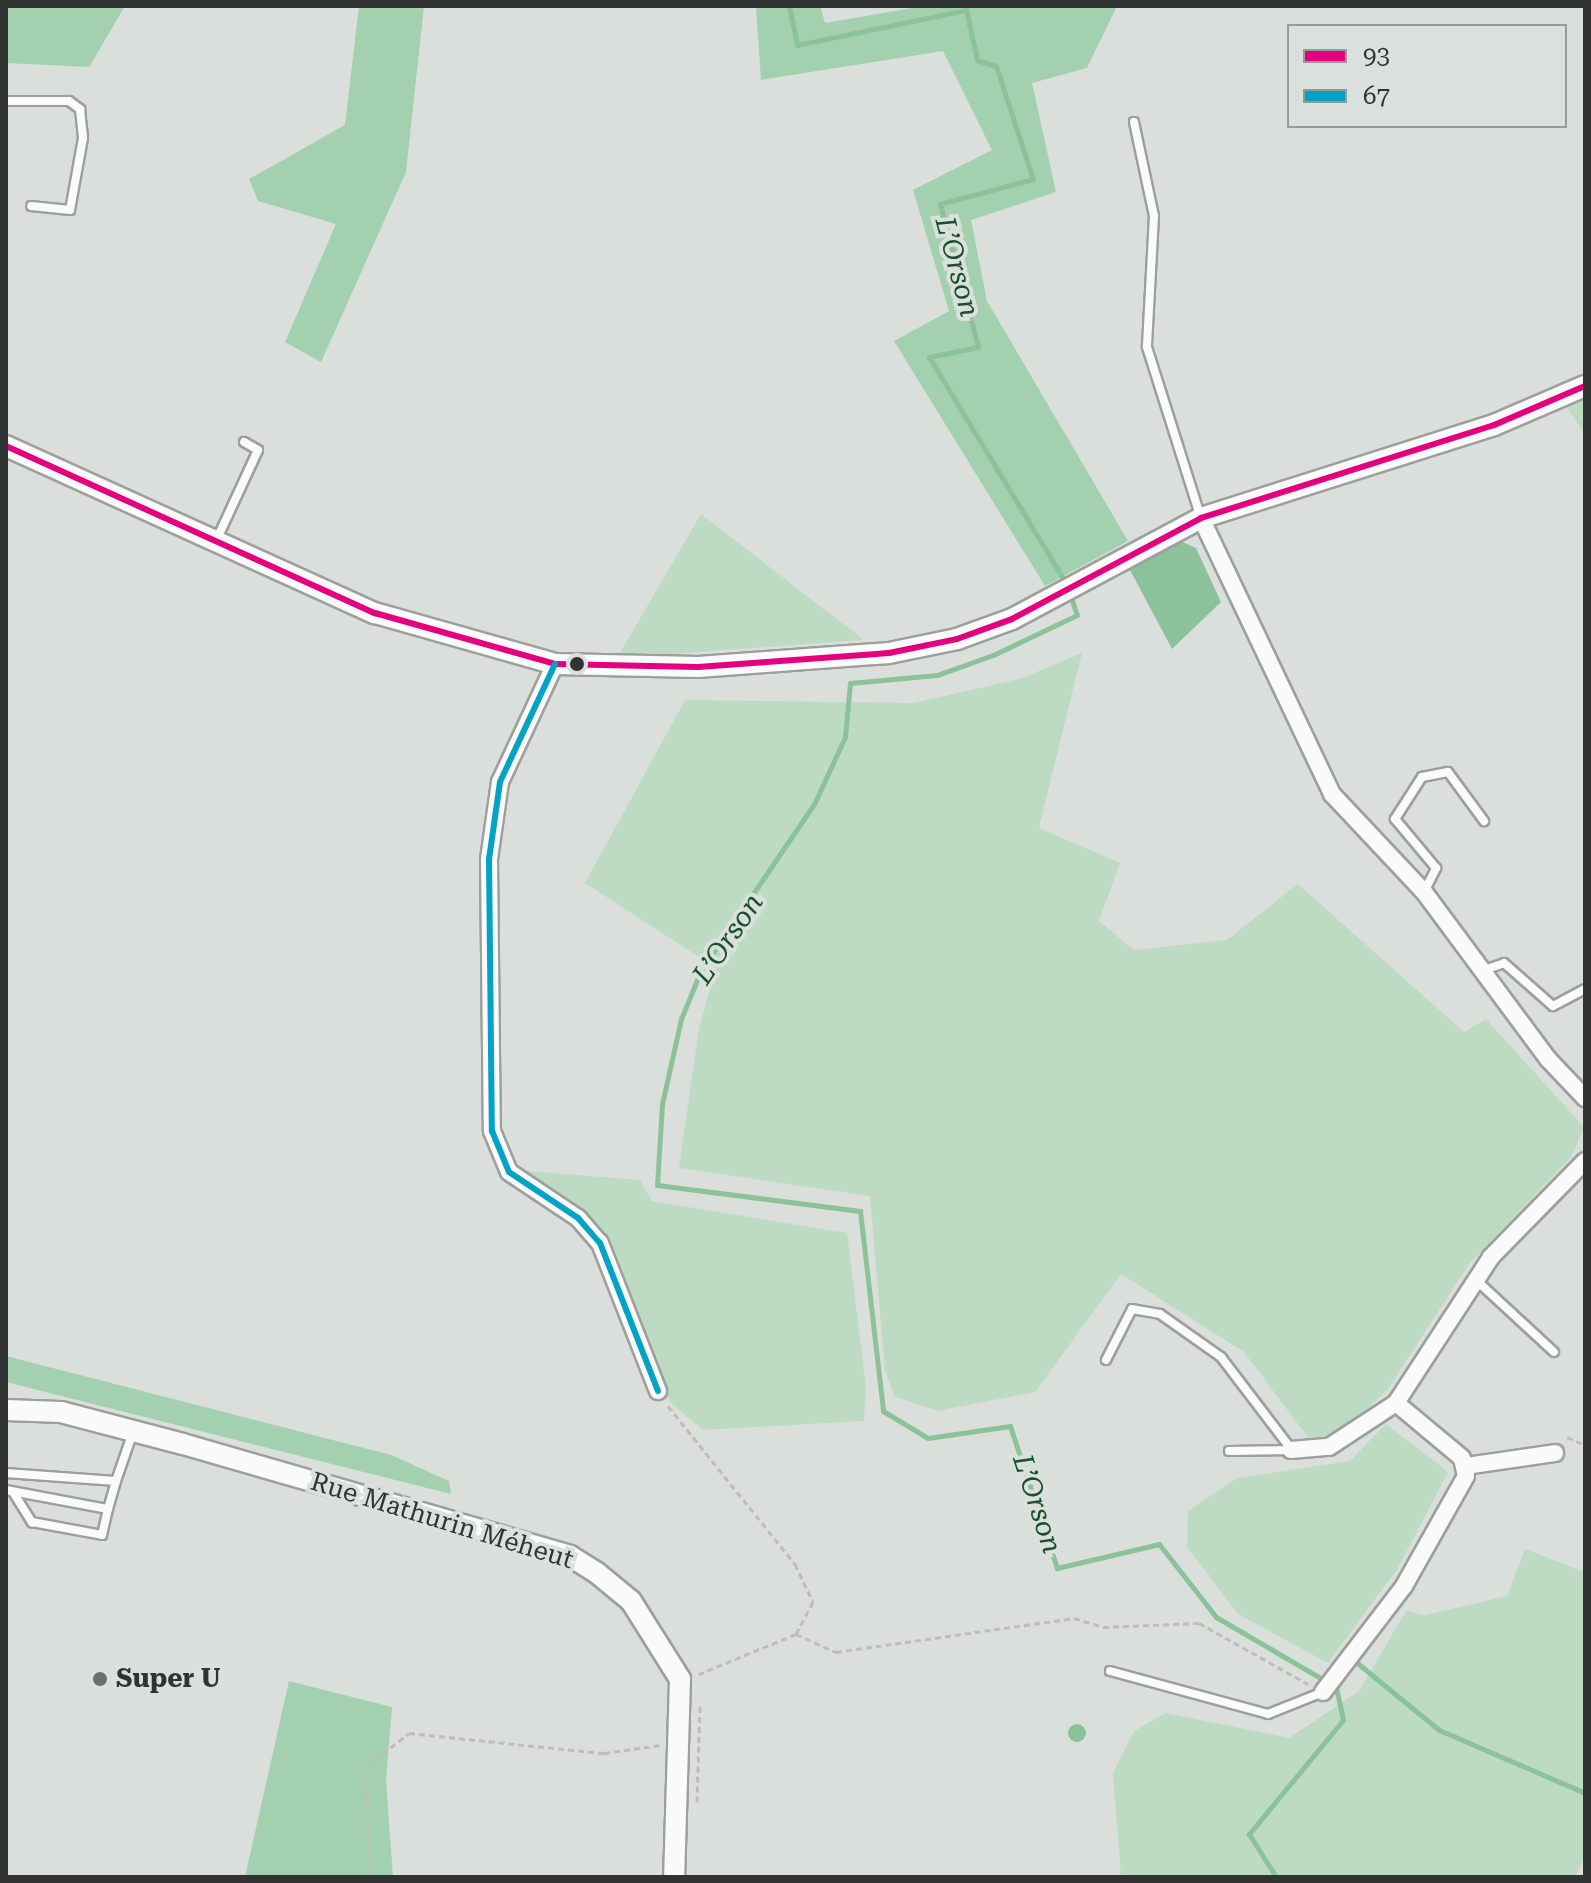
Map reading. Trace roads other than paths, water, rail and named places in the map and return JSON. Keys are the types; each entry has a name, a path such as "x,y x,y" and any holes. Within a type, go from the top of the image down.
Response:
{"street":[{"path":"6,446 214,546 375,613 555,664 698,667 889,653 957,639 1069,590 1201,518 1494,425 1585,386"},
{"path":"1201,518 1332,794 1424,892 1585,1098"},
{"path":"555,664 500,782 489,859 492,1131 509,1172 578,1218 600,1243 658,1391"},
{"path":"1291,1450 1329,1447 1396,1403 1475,1279 1585,1161"},
{"path":"1396,1403 1466,1466"},
{"name":"Rue Mathurin Méheut","path":"6,1410 61,1412 570,1556 631,1601 680,1679 674,1877"},
{"path":"1466,1466 1555,1453"},
{"path":"1323,1692 1404,1586 1462,1487 1466,1466"}],"lane":[{"path":"6,101 69,101 80,109 83,138 70,210 31,206"},
{"path":"1134,122 1154,216 1147,347 1201,518"},
{"path":"214,546 258,450 244,442"},
{"path":"1424,892 1436,868 1395,819 1422,777 1448,772 1484,821"},
{"path":"1484,970 1504,963 1553,1006 1585,989"},
{"path":"1475,1279 1554,1352"},
{"path":"1106,1360 1132,1309 1160,1314 1221,1357 1291,1450"},
{"path":"9,1491 32,1522 102,1535 133,1431"},
{"path":"1229,1451 1291,1450"},
{"path":"6,1473 116,1481"},
{"path":"9,1491 108,1509"},
{"path":"1110,1671 1268,1714 1323,1692"}],"waterway":[{"name":"L’Orson","path":"789,6 797,45 966,10 977,60 996,66 1033,179 940,204 978,347 929,357 1067,585"},
{"name":"L’Orson","path":"1070,594 1077,615 993,655 937,675 850,683 845,737 814,804 701,970 681,1019 662,1104 657,1185 860,1211 883,1411 928,1438 1010,1426 1057,1568 1159,1544 1216,1617 1336,1687 1343,1720 1249,1834 1276,1877"},
{"path":"1356,1662 1439,1730 1585,1793"}],"place":[{"name":"Super U","path":"100,1679"}]}
